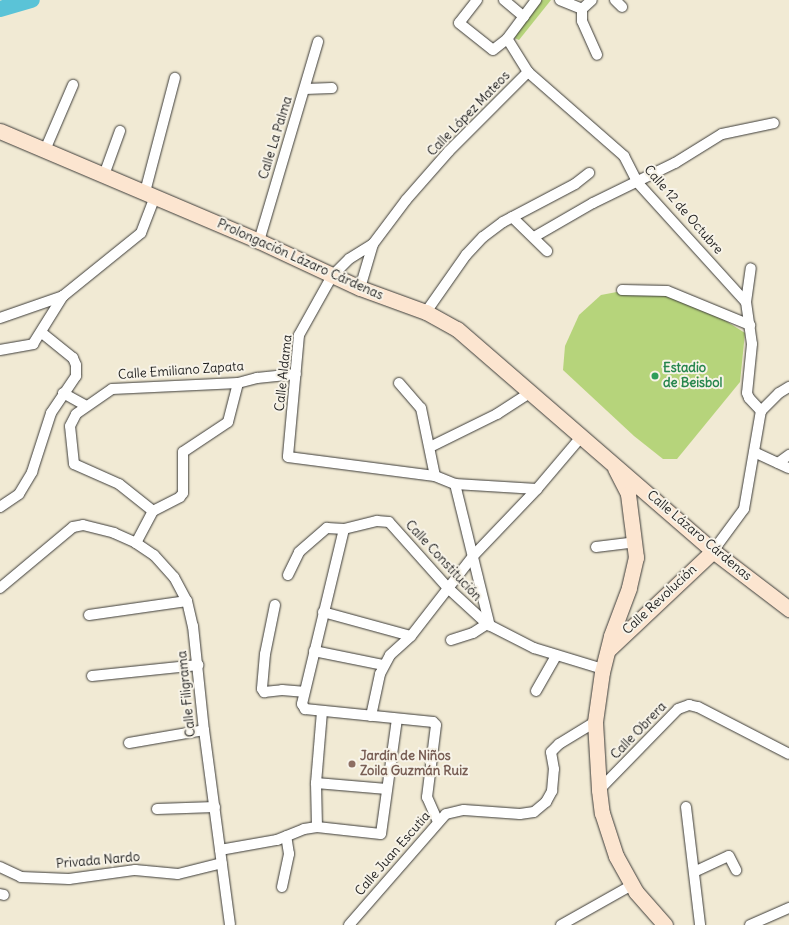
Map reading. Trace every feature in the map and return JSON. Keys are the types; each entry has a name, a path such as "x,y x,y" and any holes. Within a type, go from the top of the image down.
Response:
{"main road":[{"name":"Prolongación Lázaro Cárdenas","path":"0,131 259,241 360,288 426,312 457,329 611,460"},
{"name":"Calle Revolución","path":"611,460 628,494 636,557 629,588 603,669 595,722 599,790 602,813 616,856 632,885 664,925"},
{"name":"Calle Lázaro Cárdenas","path":"611,460 713,551 789,609"},
{"name":"Calle Revolución","path":"608,650 713,551"}],"street":[{"path":"477,0 459,23 493,50 507,39 536,0"},
{"path":"504,0 524,17"},
{"path":"560,0 582,9"},
{"path":"592,0 582,9 582,21 597,55"},
{"name":"Calle López Mateos","path":"360,288 373,244 406,200 450,151 528,72 507,39"},
{"name":"Calle La Palma","path":"259,241 318,42"},
{"name":"Calle 12 de Octubre","path":"528,72 624,156 638,182 746,302"},
{"path":"0,318 63,296 142,233 175,78"},
{"path":"45,150 74,85"},
{"path":"305,89 332,88"},
{"path":"534,237 593,202 638,182 675,163 722,134 774,123"},
{"path":"104,175 120,132"},
{"path":"426,312 466,255 482,237 512,217 575,184 589,173"},
{"path":"512,217 547,251"},
{"name":"Calle López Mateos","path":"332,276 349,259 373,244"},
{"path":"751,268 746,302 752,350 747,393 749,398 761,411"},
{"name":"Calle Aldama","path":"332,276 299,335 288,457 435,476"},
{"path":"622,290 667,291 750,325"},
{"path":"0,350 33,344 42,334 63,296"},
{"path":"0,507 19,494 32,472 51,412 76,376 76,366 73,358 42,334"},
{"name":"Calle Emiliano Zapata","path":"153,511 119,484 74,464 70,426 76,414 112,389 238,383 257,378 296,374"},
{"path":"136,543 153,511 180,498 183,493 182,456 188,447 228,422 238,383"},
{"path":"399,383 421,408 435,476 455,484 537,489"},
{"path":"713,551 744,509 761,411 779,393 789,387"},
{"path":"430,447 497,414 531,392"},
{"path":"64,393 86,406"},
{"path":"371,716 383,665 411,636 473,556 537,489 582,436"},
{"path":"754,452 789,468"},
{"path":"778,463 789,455"},
{"path":"451,640 473,634 488,625 455,484"},
{"name":"Calle Constitución","path":"344,529 377,521 389,522 448,588 488,625 556,656 603,669"},
{"name":"Calle Filigrama","path":"0,588 73,527 83,525 114,533 136,543 154,555 174,577 188,601 198,665 204,730 230,924"},
{"path":"288,575 299,552 331,527 344,529 322,612 314,651 303,692 302,704 305,709 434,724 427,797 438,822"},
{"path":"596,546 635,542"},
{"path":"89,615 188,601"},
{"path":"275,606 265,654 262,689 264,692 282,690 303,692"},
{"path":"322,612 411,636"},
{"path":"314,651 383,665"},
{"path":"536,690 556,656"},
{"path":"92,676 198,665"},
{"name":"Calle Obrera","path":"599,790 678,709 689,705 698,707 789,754"},
{"path":"317,827 316,783 322,711"},
{"path":"220,850 286,836 304,829 317,827 381,834 397,719"},
{"name":"Calle Juan Escutia","path":"349,925 446,814 464,810 520,814 534,812 546,802 552,791 554,770 551,752 559,744 595,722"},
{"path":"129,744 204,730"},
{"path":"316,783 388,789"},
{"path":"157,809 215,807"},
{"path":"686,807 700,925"},
{"path":"282,887 289,854 286,836"},
{"path":"694,872 729,856 736,870"},
{"name":"Privada Nardo","path":"0,867 21,877 69,880 134,870 178,874 222,863"},
{"path":"562,925 632,885"},
{"path":"750,925 789,908"}],"green space":[{"path":"542,0 551,0 519,40 512,37"},
{"name":"Estadio de Beisbol","path":"643,287 696,302 745,333 740,382 677,459 663,459 634,436 563,370 565,346 579,315 601,295"}],"waterway":[{"path":"0,9 32,0"}],"place":[{"name":"Estadio de Beisbol","path":"655,376"},
{"name":"Jardín de Niños Zoila Guzmán Ruiz","path":"352,764"}]}
